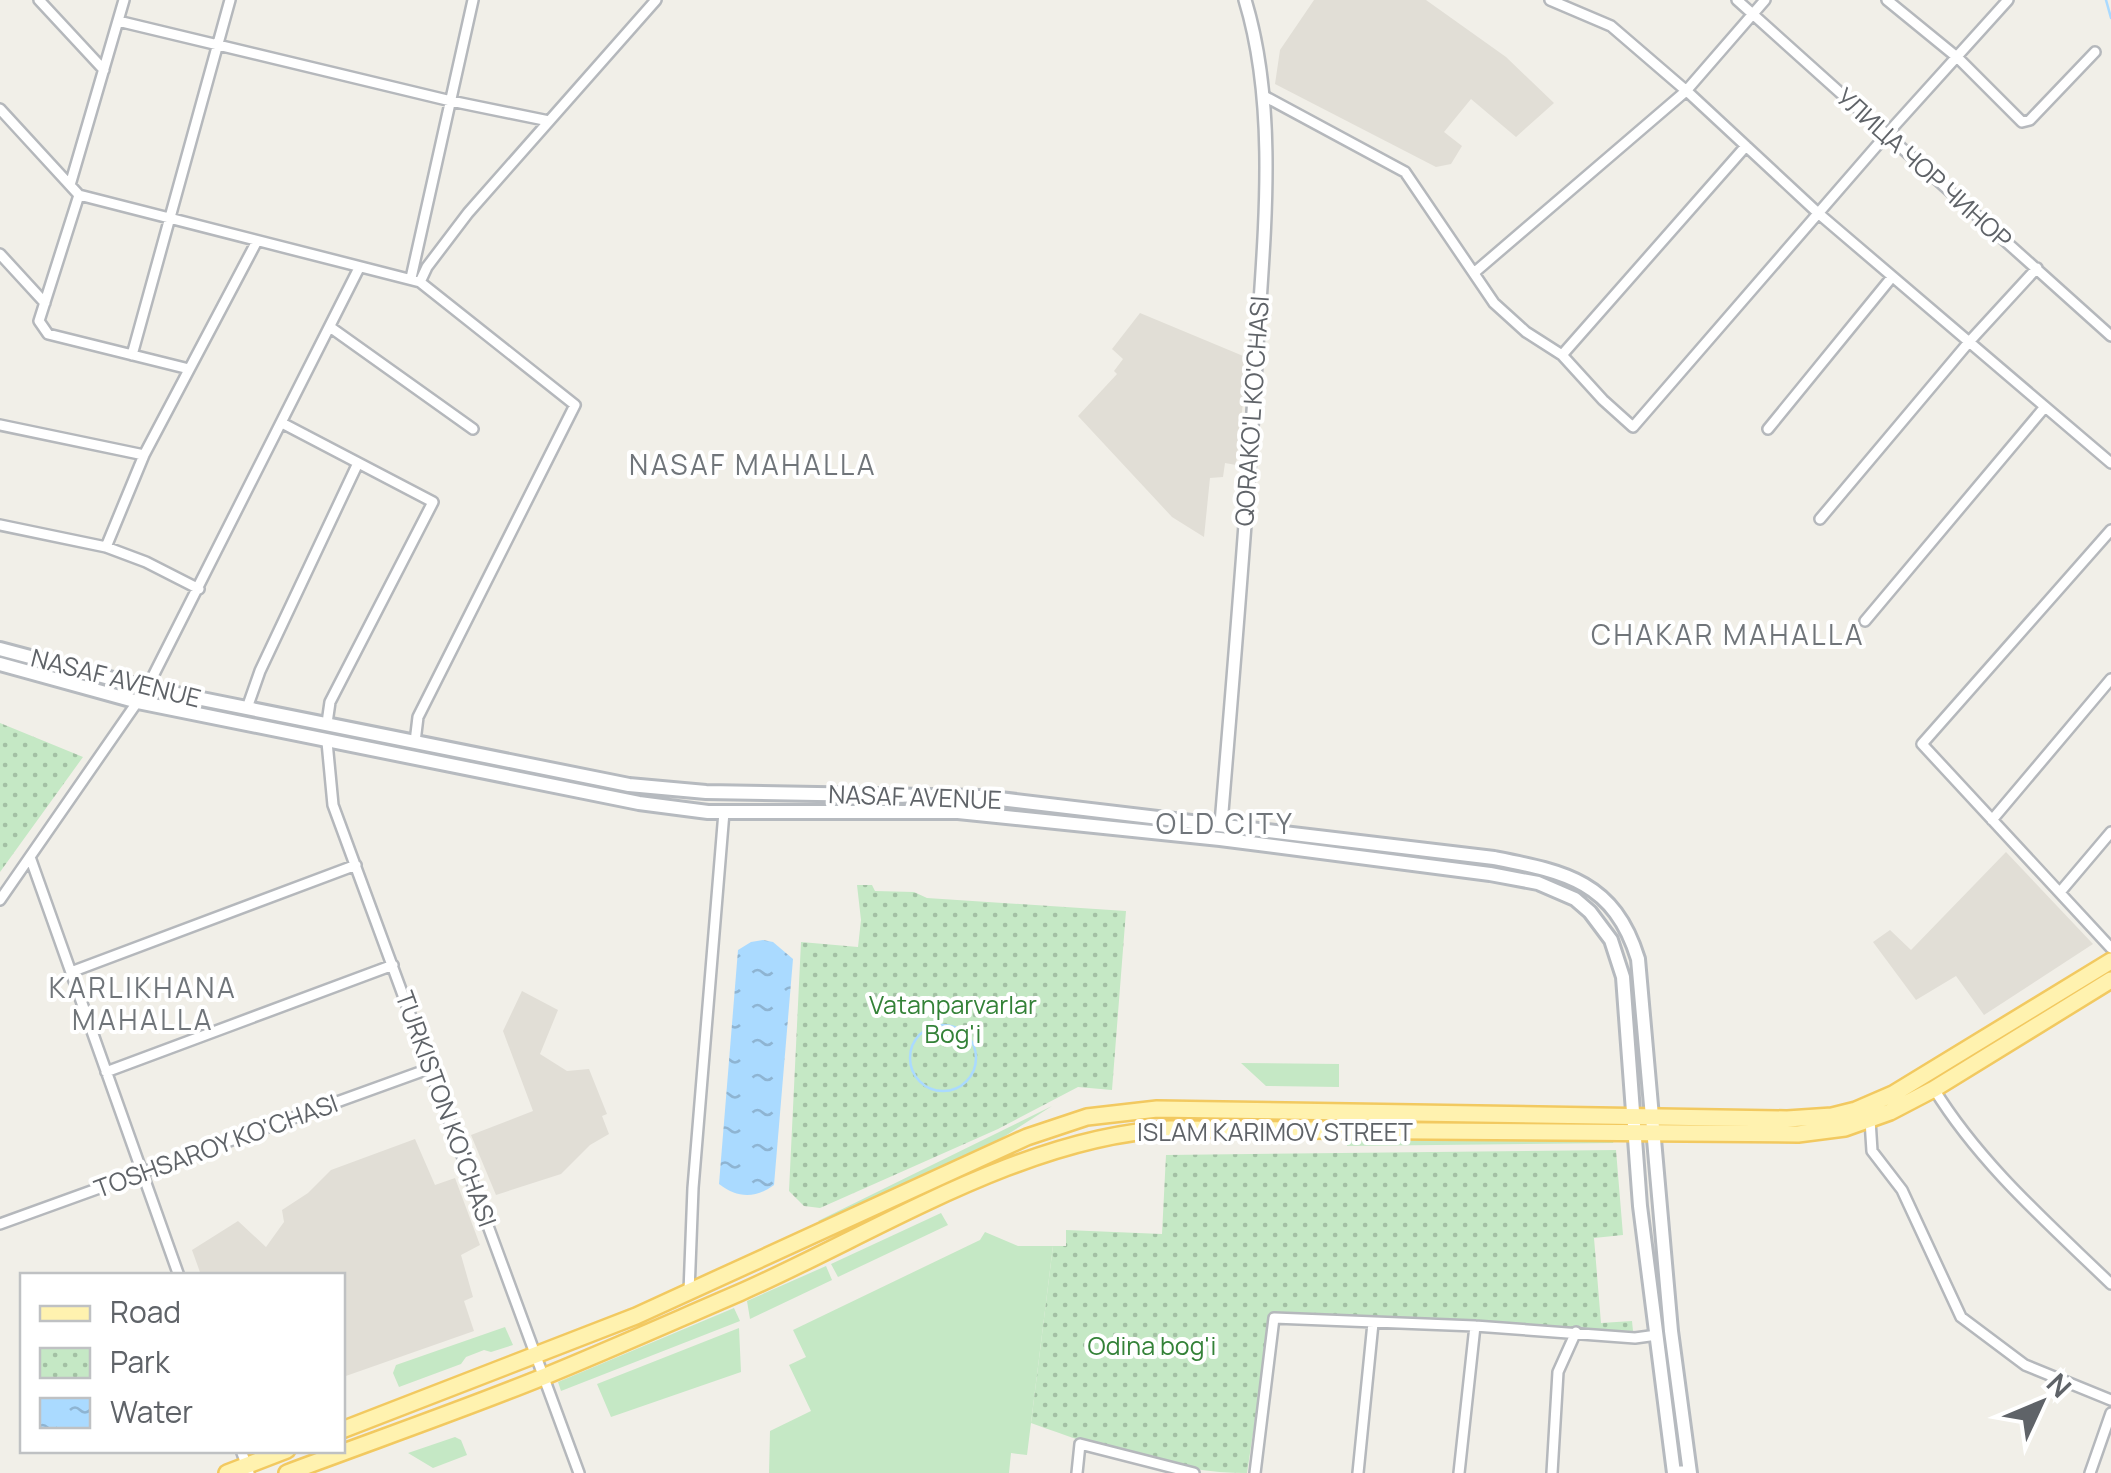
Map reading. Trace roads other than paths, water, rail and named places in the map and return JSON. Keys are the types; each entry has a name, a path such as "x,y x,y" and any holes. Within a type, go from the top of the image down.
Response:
{"main road":[{"name":"NASAF AVENUE","path":"0,649 148,688 629,785 706,792 983,797 1494,858 1563,872 1589,886 1613,910 1638,959 1671,1331 1690,1472"},
{"name":"NASAF AVENUE","path":"0,664 138,702 639,803 724,812 958,812 1220,839 1425,866 1538,883 1574,899 1603,927 1618,956 1622,977 1640,1206 1674,1473"},
{"path":"1425,866 1427,850"},
{"name":"ISLAM KARIMOV STREET","path":"345,1429 538,1356 689,1292 1027,1137 1088,1118 1157,1108 1787,1119 1832,1116 1856,1110 1921,1080 2111,961"},
{"name":"ISLAM KARIMOV STREET","path":"345,1451 546,1376 742,1292 1018,1164 1111,1134 1137,1130 1798,1134 1845,1128 1934,1089 2111,980"},
{"path":"919,1186 926,1204"},
{"path":"227,1473 277,1453"},
{"name":"ISLAM KARIMOV STREET","path":"286,1473 340,1453"},
{"path":"1674,1473 1690,1472"}],"street":[{"path":"40,0 104,70"},
{"path":"70,185 124,0"},
{"path":"132,355 230,0"},
{"path":"416,280 473,0"},
{"path":"416,280 468,213 656,0"},
{"name":"QORAKO'L KO'CHASI","path":"1221,824 1257,383 1263,254 1264,96 1247,0"},
{"path":"1550,0 1611,26 1818,213 2111,464"},
{"name":"УЛИЦА ЧОР ЧИНОР","path":"1737,0 2111,336"},
{"path":"1475,272 1686,91 1765,0"},
{"path":"1887,0 1958,58 2022,122 2030,120 2095,52"},
{"path":"1264,96 1405,172 1494,303 1526,332 1562,355 1633,427 2008,0"},
{"path":"118,21 549,121"},
{"path":"0,109 79,195 416,280 575,404 418,718 414,742"},
{"path":"1562,355 1746,146"},
{"path":"79,195 40,321 48,334 189,370"},
{"path":"106,547 144,455 258,241"},
{"path":"0,254 45,303"},
{"path":"0,900 148,688 359,268"},
{"path":"1820,519 1969,342 2037,268"},
{"path":"1768,429 1892,277"},
{"path":"330,327 473,429"},
{"path":"1865,620 2044,408"},
{"path":"282,423 433,502 330,702 326,723"},
{"path":"0,425 144,455"},
{"path":"247,708 276,636 358,463"},
{"path":"0,525 106,547 198,589"},
{"path":"2111,530 1922,744 2111,948"},
{"path":"1992,820 2111,679"},
{"name":"TURKISTON KO'CHASI","path":"326,742 333,805 579,1473"},
{"path":"689,1292 724,812"},
{"path":"1220,839 1221,824"},
{"path":"2060,891 2111,832"},
{"path":"30,857 178,1273"},
{"path":"70,972 356,866"},
{"path":"106,1072 393,965"},
{"name":"TOSHSAROY KO'CHASI","path":"0,1224 432,1068"},
{"path":"1934,1089 1958,1127 1994,1170 2111,1284"},
{"path":"1870,1120 1872,1151 1902,1190 1961,1317 2026,1364 2111,1400"},
{"path":"1255,1473 1274,1318 1475,1326 1635,1338 1656,1335"},
{"path":"1358,1473 1373,1323"},
{"path":"1460,1473 1475,1326"},
{"path":"1552,1473 1558,1372 1576,1332"},
{"path":"2090,1473 2111,1413"},
{"path":"1077,1473 1080,1444 1162,1469 1194,1473"}],"water":[{"path":"763,940 773,942 793,959 774,1185 746,1195 719,1184 738,950"}],"waterway":[{"path":"2106,0 2111,18"},
{"path":"943,1025 966,1035 976,1058 966,1081 943,1091 920,1081 910,1058 920,1035 943,1025"}],"district":[{"name":"NASAF MAHALLA","path":"753,465"},
{"name":"CHAKAR MAHALLA","path":"1728,635"},
{"name":"OLD CITY","path":"1225,824"},
{"name":"KARLIKHANA MAHALLA","path":"143,1004"}],"park label":[{"name":"Vatanparvarlar Bog'i","path":"953,1020"},
{"name":"Odina bog'i","path":"1152,1346"}]}
